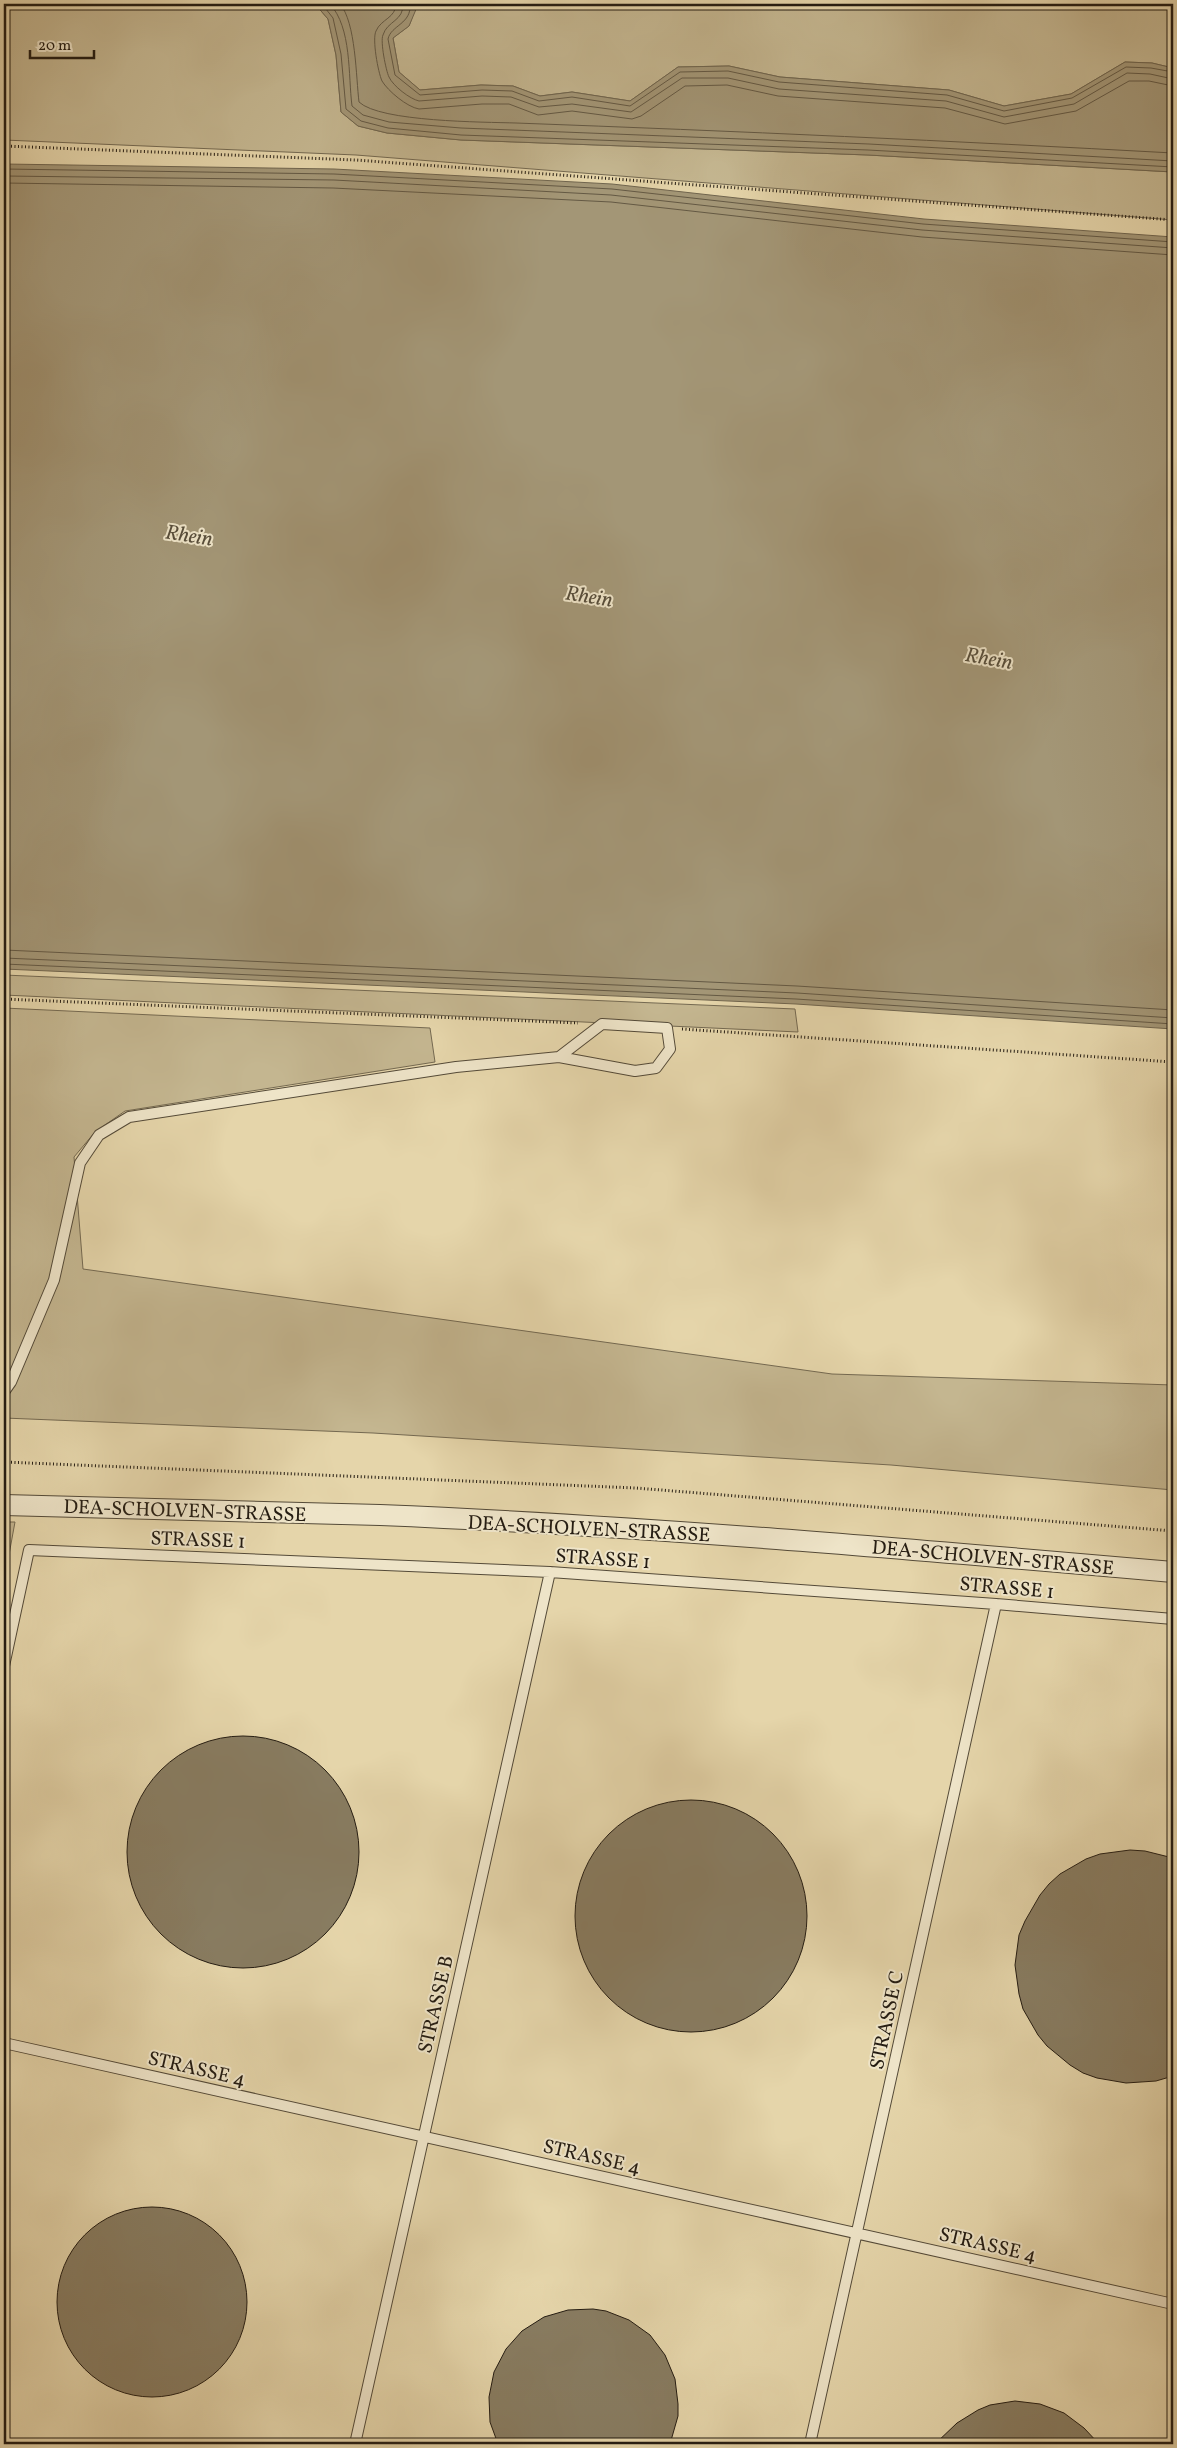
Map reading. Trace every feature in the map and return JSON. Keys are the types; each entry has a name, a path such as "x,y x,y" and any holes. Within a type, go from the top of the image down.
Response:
{"street":[{"name":"DEA-SCHOLVEN-STRASSE","path":"4,1505 381,1516 630,1529 898,1548 1173,1572"}],"lane":[{"path":"4,1392 11,1382 54,1280 80,1163 99,1134 129,1117 456,1067 559,1057 635,1071 656,1068 670,1049 667,1028 602,1024 559,1057"},
{"name":"STRASSE 1","path":"4,1666 29,1550 550,1572 996,1604 1173,1619"},
{"name":"STRASSE B","path":"355,2444 550,1572"},
{"name":"STRASSE C","path":"810,2444 996,1604"},
{"name":"STRASSE 4","path":"4,2043 1173,2304"}],"path":[{"path":"4,146 366,161 1173,220"},
{"path":"4,999 602,1024"},
{"path":"667,1028 1173,1062"},
{"path":"4,1462 636,1488 1173,1531"}],"shaded area":[{"path":"4,4 315,4 328,19 336,55 341,112 358,126 387,133 461,140 868,155 1173,172 1173,220 356,155 4,140"},
{"path":"411,4 1173,4 1173,68 1152,63 1125,62 1071,94 1004,106 949,90 780,77 729,66 678,67 630,101 572,92 540,96 513,86 481,85 420,90 399,72 393,38 409,26 416,7"},
{"path":"4,975 795,1009 798,1032 4,995"},
{"path":"4,1008 430,1028 435,1062 125,1111 95,1132 74,1157 83,1269 832,1374 1173,1385 1173,1490 891,1465 373,1433 4,1418"},
{"path":"4,1522 15,1522 4,1582"}],"water":[{"path":"315,4 411,4 417,7 409,26 393,38 399,72 420,90 481,85 513,86 540,96 572,92 630,101 678,67 729,66 780,77 949,90 1004,106 1071,94 1125,62 1152,63 1173,68 1173,172 868,155 461,140 387,133 358,126 341,112 336,55 328,19"},
{"name":"Rhein","path":"4,164 334,169 612,184 924,219 1173,237 1173,1029 796,1004 4,969"}],"building":[{"path":"232,1736 254,1736 288,1744 298,1749 317,1762 333,1778 351,1807 357,1829 359,1852 357,1875 351,1897 340,1917 317,1942 288,1960 254,1968 232,1968 198,1960 188,1955 169,1942 153,1926 135,1897 127,1863 127,1841 135,1807 140,1797 153,1778 169,1762 198,1744"},
{"path":"680,1800 702,1800 736,1808 746,1813 765,1826 781,1842 799,1871 805,1893 807,1916 805,1939 799,1961 788,1981 765,2006 736,2024 702,2032 680,2032 646,2024 636,2019 617,2006 601,1990 583,1961 575,1927 575,1905 583,1871 588,1861 601,1842 617,1826 646,1808"},
{"path":"1130,1850 1145,1851 1173,1858 1173,2076 1156,2081 1126,2083 1097,2078 1083,2073 1047,2046 1038,2035 1023,2009 1015,1965 1019,1935 1040,1895 1049,1884 1060,1874 1086,1859 1100,1854"},
{"path":"152,2207 188,2214 205,2223 219,2235 231,2249 240,2266 247,2302 240,2338 231,2355 219,2369 205,2381 188,2390 152,2397 116,2390 99,2381 85,2369 73,2355 64,2338 57,2302 64,2266 73,2249 85,2235 99,2223 116,2214"},
{"path":"593,2309 606,2311 629,2320 650,2335 665,2355 675,2379 678,2404 678,2416 670,2444 498,2444 490,2422 489,2397 494,2372 506,2349 522,2331 544,2317 568,2310"},
{"path":"1015,2401 1040,2404 1064,2413 1084,2428 1099,2444 935,2444 957,2423 978,2410 990,2405"}]}
